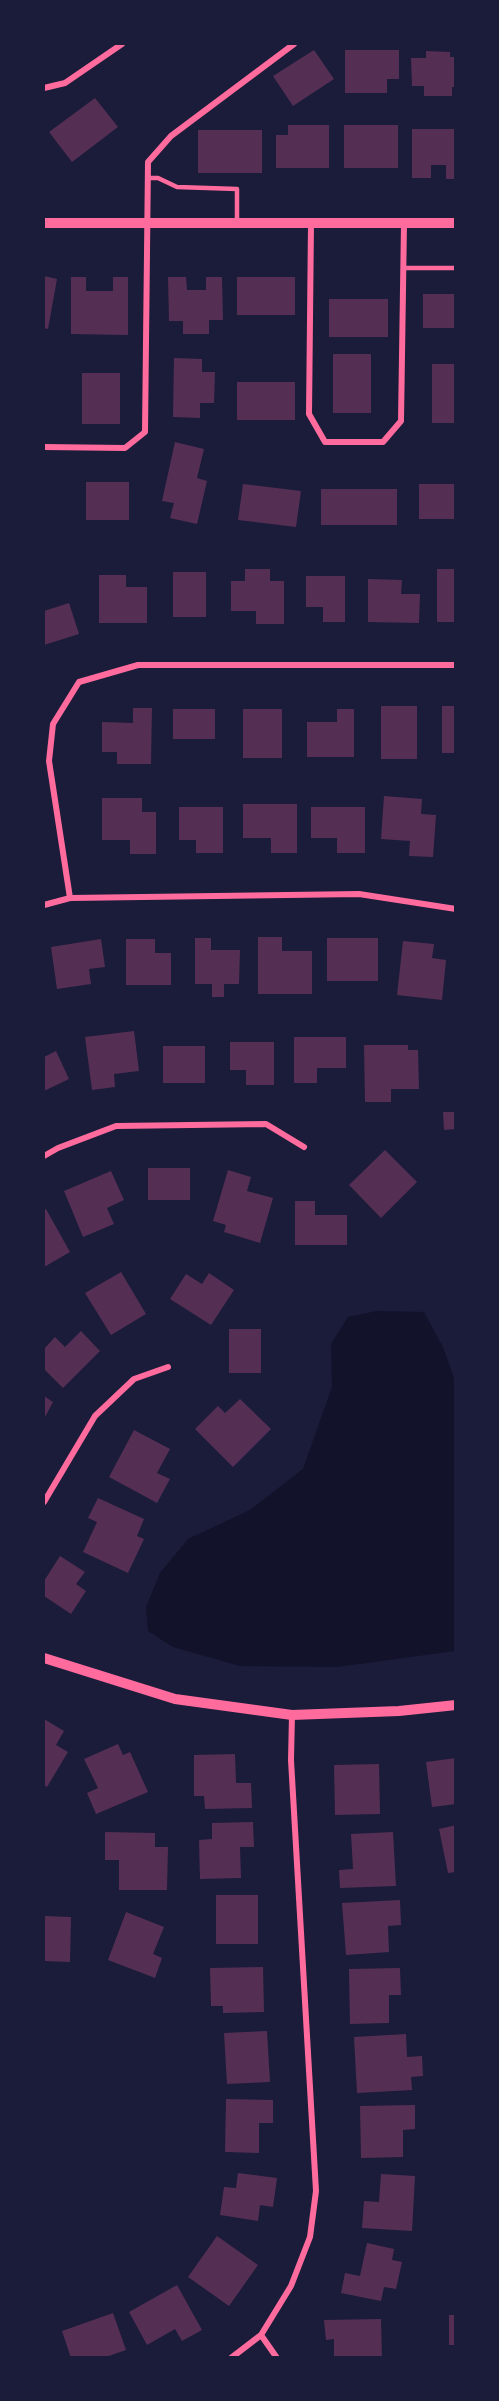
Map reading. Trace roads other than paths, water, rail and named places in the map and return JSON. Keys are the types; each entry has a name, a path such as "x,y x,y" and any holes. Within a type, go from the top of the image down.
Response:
{"street":[{"path":"44,88 65,83 122,44"},
{"path":"44,447 125,448 145,432 148,162 171,136 294,44"},
{"path":"44,223 456,224"},
{"path":"311,223 309,414 325,442 383,441 401,421 404,223"},
{"path":"70,898 49,761 53,724 79,682 138,665 456,665"},
{"path":"44,905 70,898 359,894 456,909"},
{"path":"44,1156 58,1148 116,1126 266,1124 304,1147"},
{"path":"44,1502 95,1416 134,1379 168,1367"},
{"path":"44,1658 175,1699 292,1715 399,1711 456,1705"},
{"path":"231,2358 261,2335 291,2286 310,2237 316,2191 291,1760 292,1715"},
{"path":"261,2335 277,2358"}],"lane":[{"path":"148,178 158,178 177,187 237,189 237,223"},
{"path":"403,268 456,268"}]}
